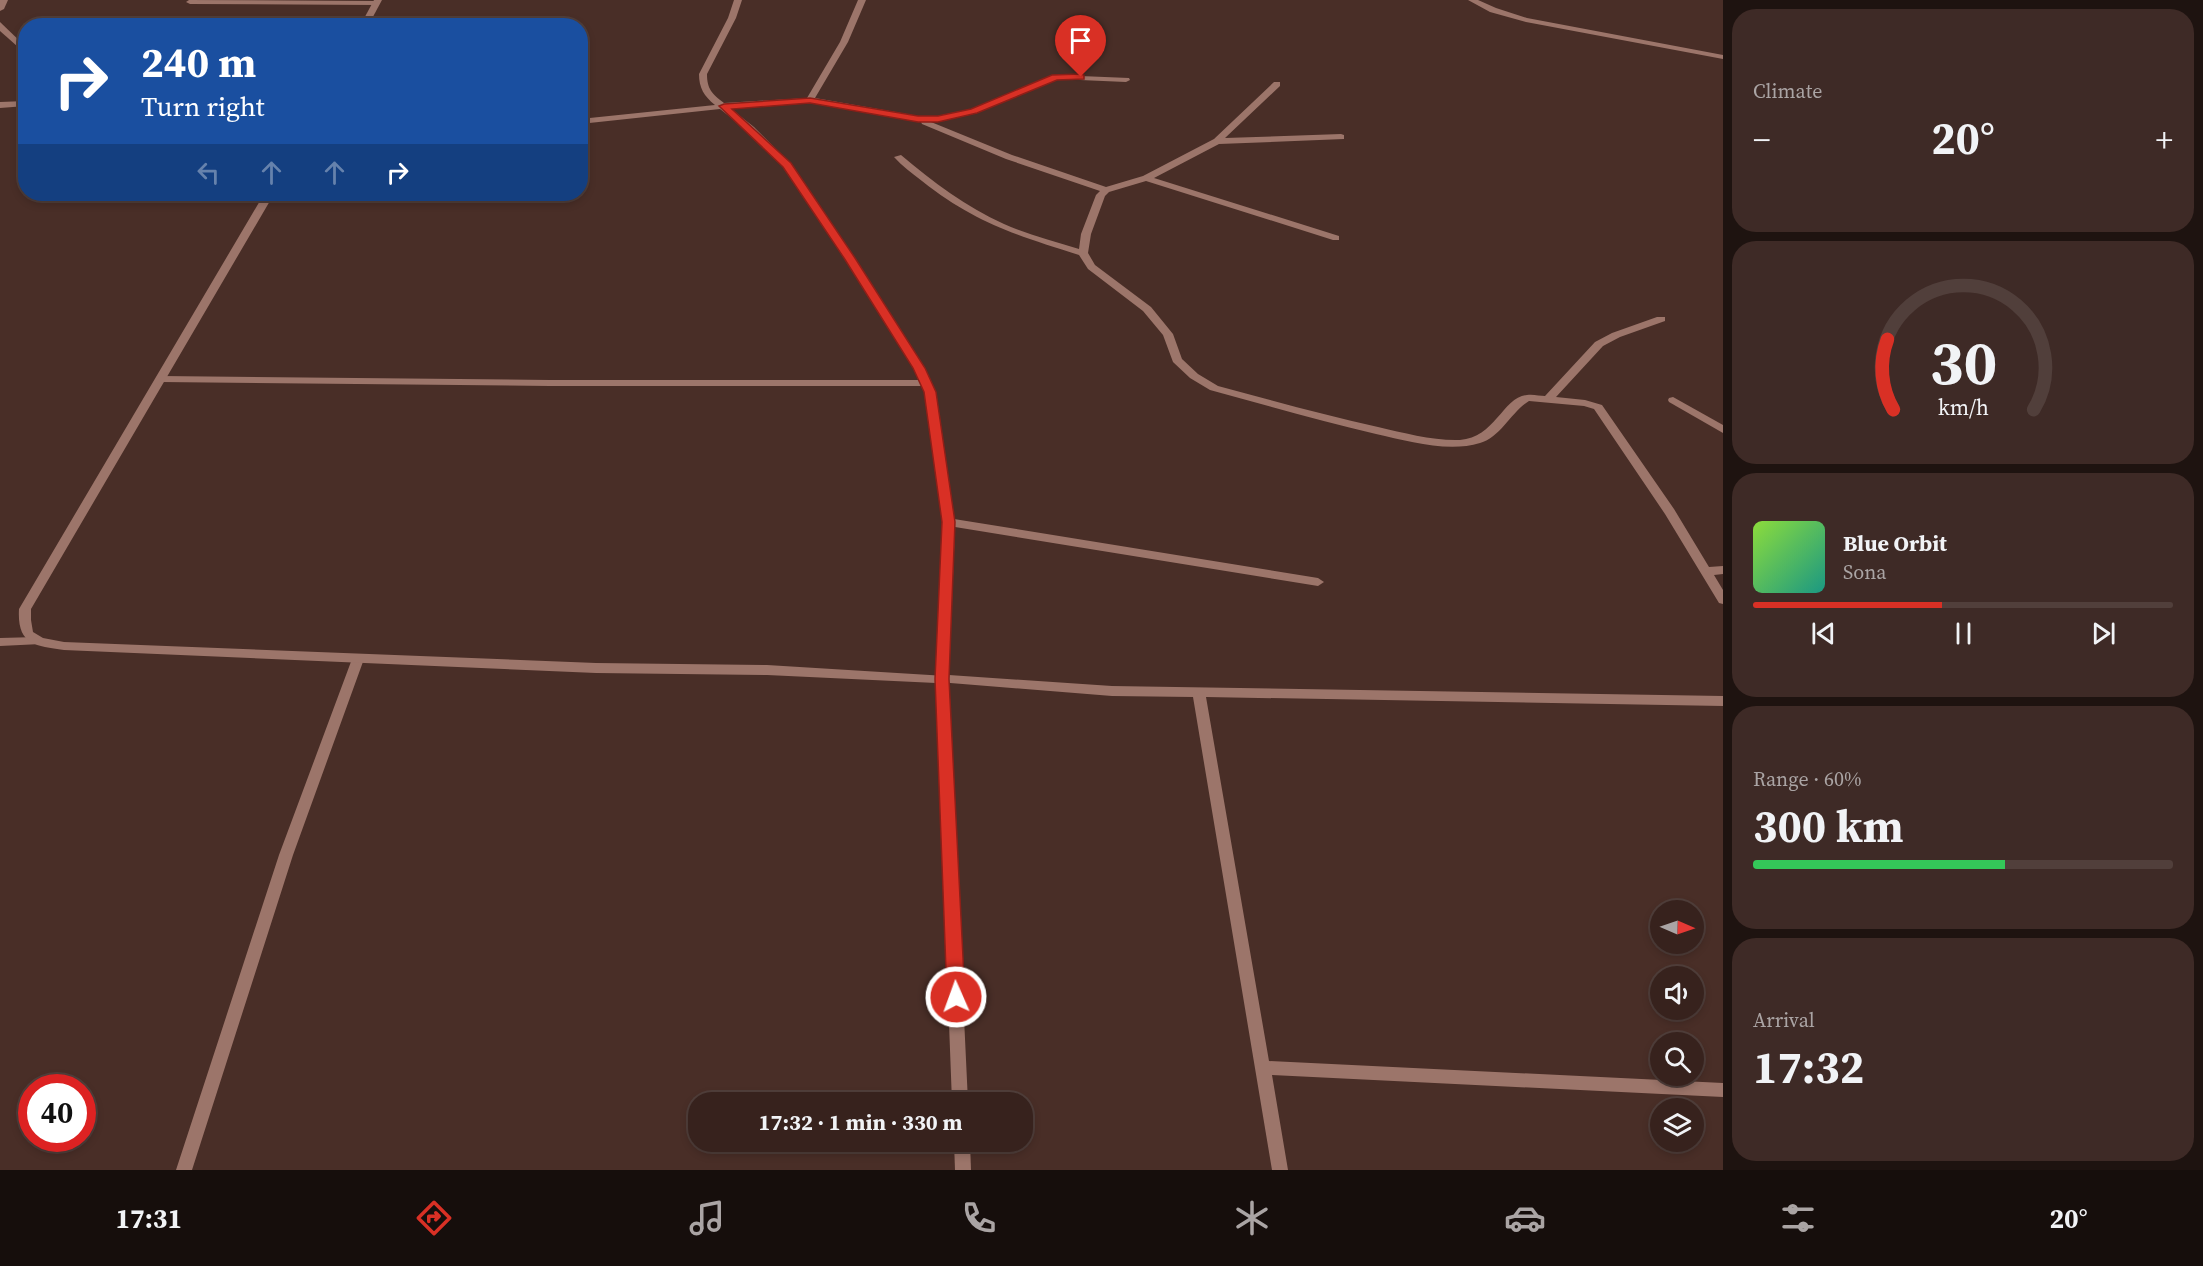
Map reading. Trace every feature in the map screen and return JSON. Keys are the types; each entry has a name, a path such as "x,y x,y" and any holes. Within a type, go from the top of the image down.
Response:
{"street":[{"path":"0,9 4,0"},
{"path":"738,0 732,18 704,74 703,84 708,95 751,129 787,165 850,258 930,392 949,522 942,679 960,1092"},
{"path":"810,100 844,42 862,0"},
{"path":"1472,0 1492,10 1526,20 1723,57"},
{"path":"190,2 377,2"},
{"path":"368,18 377,2"},
{"path":"0,24 18,44"},
{"path":"588,121 724,106 810,100 918,119 938,119 974,111 1056,77 1126,80"},
{"path":"1083,253 1101,195 1106,190 1146,178 1217,141 1276,84"},
{"path":"0,105 18,104"},
{"path":"918,119 1009,157 1106,190"},
{"path":"1217,141 1341,137"},
{"path":"898,157 931,185 989,221 1021,234 1083,253 1091,267 1147,309 1168,334 1177,360 1194,376 1214,388 1398,436 1465,443 1479,440 1525,399 1585,403 1601,410 1670,512 1723,600"},
{"path":"1146,178 1336,238"},
{"path":"37,641 28,636 24,627 25,609 265,201"},
{"path":"1548,400 1599,344 1616,334 1660,318"},
{"path":"161,379 550,383 926,382"},
{"path":"1673,400 1723,430"},
{"path":"949,522 1318,582"},
{"path":"1707,571 1723,570"},
{"path":"0,642 37,641 64,646 597,668 767,670 1112,691 1723,701"},
{"path":"184,1170 286,855 358,659"},
{"path":"1199,692 1280,1170"},
{"path":"1264,1068 1723,1090"},
{"path":"962,1152 963,1170"}],"route":[{"path":"956,997 942,679 949,522 930,392 919,368 850,258 787,165 724,106 810,100 904,117 938,119 974,111 1056,77 1081,77"}]}
